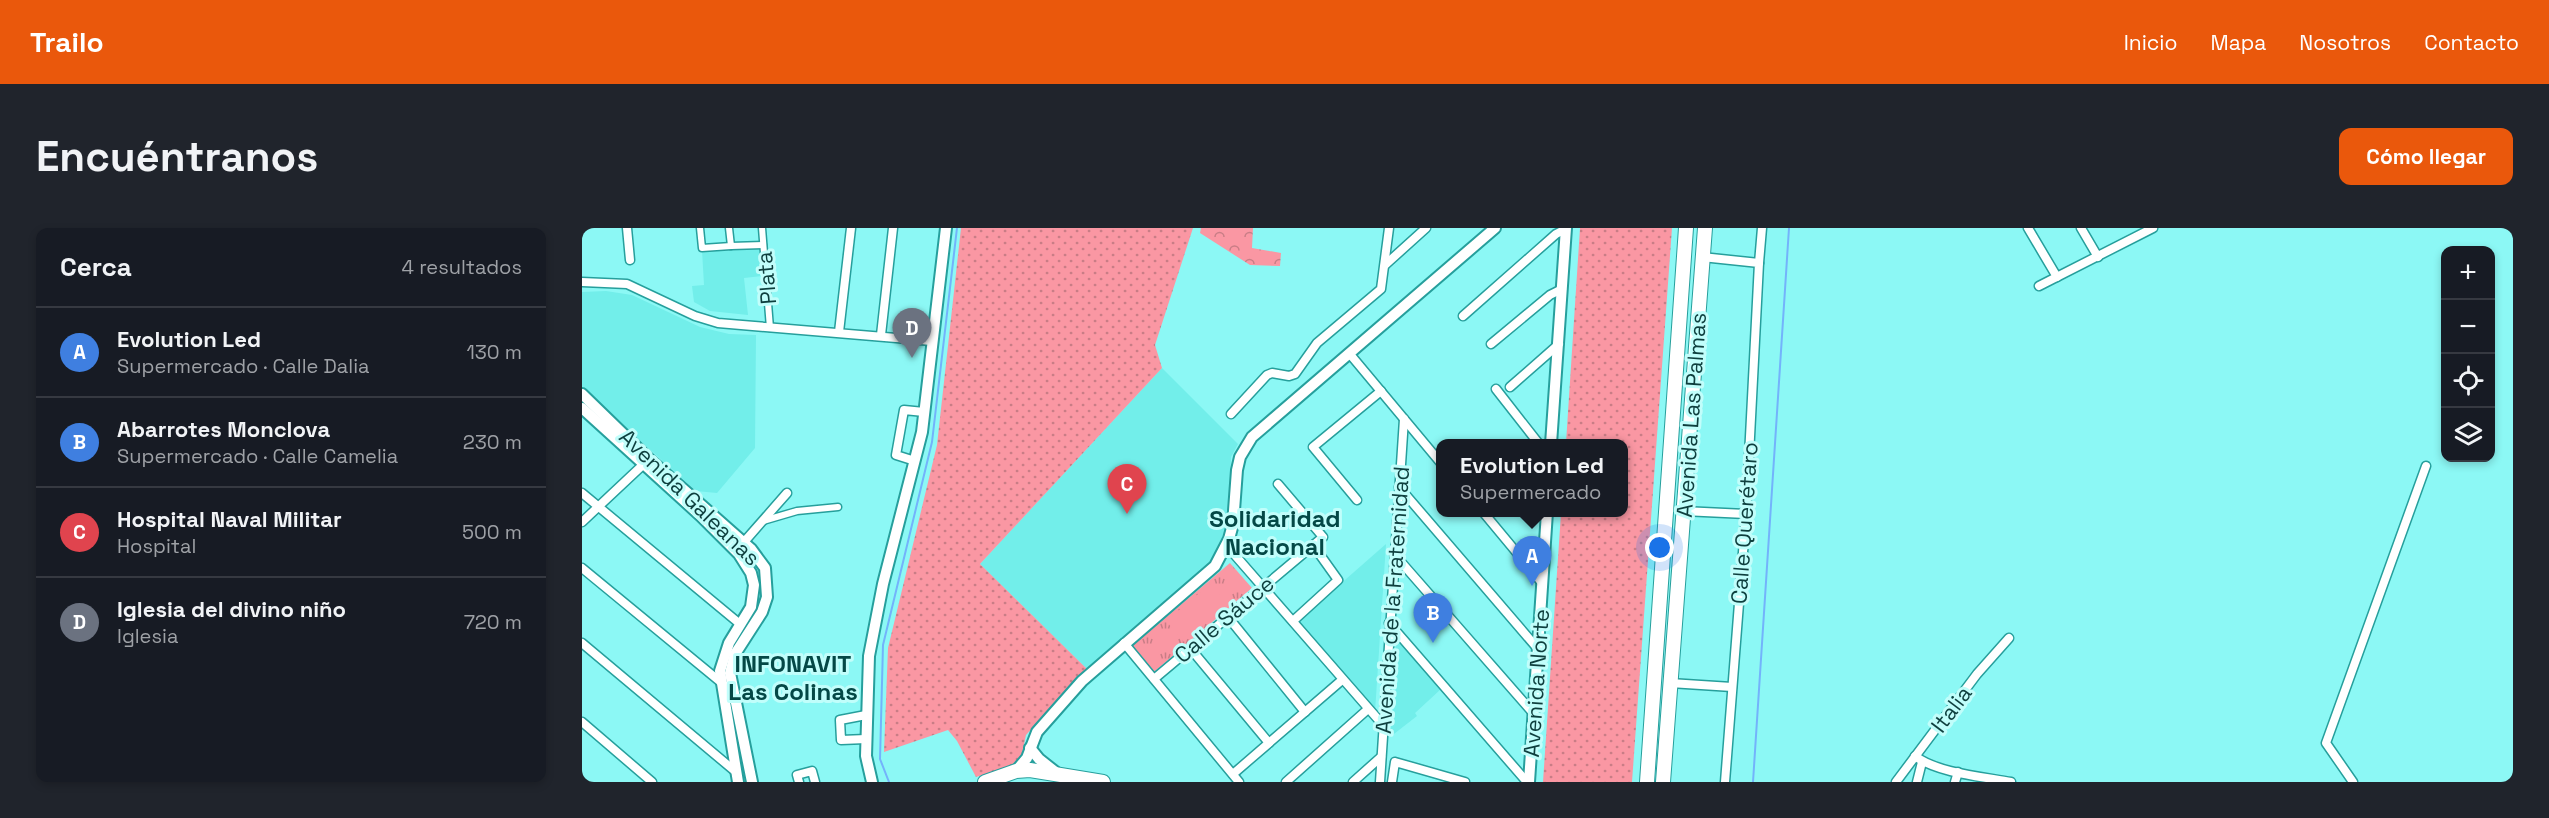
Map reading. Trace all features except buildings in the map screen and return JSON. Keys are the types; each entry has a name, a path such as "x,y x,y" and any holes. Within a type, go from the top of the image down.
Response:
{"main road":[{"name":"Avenida Las Palmas","path":"1647,782 1686,228"},
{"name":"Avenida Las Palmas","path":"1663,782 1705,228"},
{"path":"985,782 1016,771 1058,774 1103,782"}],"street":[{"path":"627,228 630,260"},
{"path":"700,228 702,248 763,245"},
{"path":"729,228 731,246"},
{"name":"Plata","path":"762,228 770,328"},
{"path":"839,332 851,228"},
{"path":"881,335 893,228"},
{"path":"872,780 866,739 869,656 874,626 915,461 924,412 946,228"},
{"path":"1231,414 1267,375 1272,373 1289,376 1295,374 1317,343 1382,289 1389,228"},
{"path":"1385,265 1426,228"},
{"path":"1016,771 1027,758 1036,732 1082,681 1208,574 1227,546 1233,525 1237,470 1245,447 1258,431 1495,228"},
{"path":"1551,439 1566,228"},
{"path":"1463,316 1556,234 1566,228"},
{"name":"Calle Querétaro","path":"1725,782 1746,514 1762,228"},
{"path":"2028,228 2057,277"},
{"path":"2081,228 2098,257"},
{"path":"2130,228 2135,237"},
{"path":"2039,286 2153,228"},
{"path":"1702,257 1759,263"},
{"path":"582,282 627,284 695,316 711,321 932,341"},
{"path":"1491,344 1550,295 1562,289"},
{"path":"1510,387 1558,344"},
{"path":"1349,353 1436,457"},
{"path":"1496,389 1535,439"},
{"path":"1357,500 1313,447 1381,391"},
{"name":"Avenida Galeanas","path":"582,394 646,462"},
{"name":"Avenida Galeanas","path":"582,408 704,513 744,542 765,568 767,597 762,612 735,654 730,673 752,782"},
{"path":"915,461 896,454 904,410 924,412"},
{"name":"Avenida de la Fraternidad","path":"1380,781 1404,419"},
{"path":"582,522 646,462"},
{"path":"2353,782 2326,743 2426,466"},
{"name":"Calle Sáuce","path":"1154,680 1323,537 1278,484"},
{"path":"1399,487 1538,649"},
{"path":"582,493 740,624"},
{"path":"744,542 787,493"},
{"path":"762,521 797,511 838,507"},
{"path":"1683,511 1746,514"},
{"name":"Avenida Galeanas","path":"704,513 739,554 751,573 754,585 751,607 724,656 720,682 737,777"},
{"path":"1486,517 1542,583"},
{"name":"Avenida Norte","path":"1528,782 1547,517"},
{"path":"1293,621 1338,580 1313,545"},
{"path":"1227,546 1383,725"},
{"path":"1394,554 1534,714"},
{"path":"582,568 733,692"},
{"path":"1228,617 1305,712"},
{"path":"1389,623 1528,782"},
{"name":"Italia","path":"1896,782 1919,759 1977,674 2009,638"},
{"path":"582,643 737,777"},
{"path":"1124,643 1239,782"},
{"path":"1190,648 1269,743"},
{"path":"1233,774 1342,680"},
{"path":"1670,683 1732,687"},
{"path":"1286,782 1368,709"},
{"path":"866,715 840,720 841,740 866,739"},
{"path":"582,722 652,782"},
{"path":"1030,748 1039,759 1058,774"},
{"path":"1353,782 1381,757"},
{"path":"1917,782 1919,759 1958,772 2011,782"},
{"path":"1380,781 1391,782 1395,762 1464,782"},
{"path":"798,778 812,771 815,782"},
{"path":"1955,782 1958,772"}],"shaded area":[{"path":"759,247 762,276 744,278 748,315 710,311 694,302 692,286 704,285 702,250"},
{"path":"606,291 632,295 700,327 729,334 756,335 755,448 717,493 696,491 582,388 582,292"},
{"path":"1162,368 1238,444 1231,457 1228,528 1215,559 1087,669 980,564"},
{"path":"1386,544 1375,712 1297,622"},
{"path":"1400,640 1441,689 1415,713 1417,716 1390,737 1396,641"}],"green space":[{"path":"961,228 1193,228 1155,345 1162,368 980,564 1087,669 1026,735 1020,763 976,777 957,741 948,730 884,752 888,648 937,445"},
{"path":"1201,228 1253,228 1252,248 1281,253 1280,266 1250,265 1200,233"},
{"path":"1580,228 1672,228 1632,782 1543,782 1561,517 1628,517 1628,439 1566,439"},
{"path":"1230,563 1252,588 1154,672 1132,646"},
{"path":"1210,584 1228,604 1184,642 1166,621"}],"waterway":[{"path":"889,782 880,759 883,645 932,442 957,228"},
{"path":"1753,782 1789,228"}],"place":[{"name":"Iglesia del divino niño","path":"912,358"},
{"name":"Hospital Naval Militar","path":"1127,514"},
{"name":"Evolution Led","path":"1532,586"},
{"name":"Abarrotes Monclova","path":"1433,643"}],"district":[{"name":"Solidaridad Nacional","path":"1275,533"},
{"name":"INFONAVIT Las Colinas","path":"793,678"}]}
